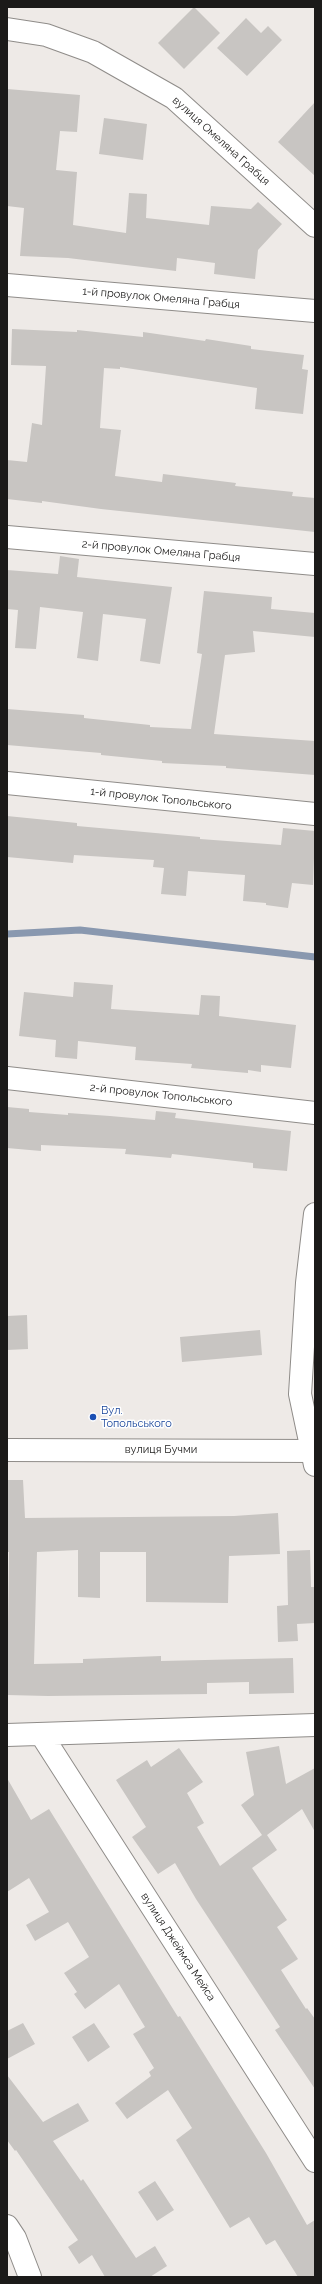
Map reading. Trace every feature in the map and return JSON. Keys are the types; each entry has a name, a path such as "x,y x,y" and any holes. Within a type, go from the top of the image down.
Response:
{"street":[{"name":"вулиця Омеляна Грабця","path":"7,29 46,35 93,52 174,98 315,226"},
{"name":"1-й провулок Омеляна Грабця","path":"7,286 315,311"},
{"name":"2-й провулок Омеляна Грабця","path":"7,537 315,564"},
{"name":"1-й провулок Топольського","path":"7,783 315,814"},
{"name":"2-й провулок Топольського","path":"7,1078 315,1113"},
{"path":"314,1456 300,1394 307,1283 315,1214"},
{"name":"вулиця Бучми","path":"7,1450 314,1456"},
{"path":"7,1735 315,1725"},
{"name":"вулиця Джеймса Мейса","path":"41,1734 315,2161"},
{"path":"7,2226 14,2238 30,2277"}],"building":[{"path":"194,7 220,33 184,69 158,43"},
{"path":"246,18 261,33 268,26 282,40 247,76 217,48"},
{"path":"7,89 80,95 77,132 60,131 56,170 77,172 73,225 126,233 129,193 147,194 146,218 209,225 211,206 251,209 258,202 282,224 258,250 255,279 214,274 215,263 177,258 176,271 68,258 20,256 24,208 7,206"},
{"path":"315,102 315,176 278,142"},
{"path":"104,118 147,124 143,160 99,154"},
{"path":"12,329 77,332 77,330 143,337 143,332 205,341 206,339 251,346 251,349 304,355 302,369 308,370 303,414 255,409 257,388 120,367 120,369 104,368 100,428 121,430 115,476 162,482 163,474 236,483 235,486 293,492 292,496 315,498 315,532 101,509 42,501 42,503 7,499 7,460 27,462 32,423 42,425 46,366 11,365"},
{"path":"60,556 79,559 77,577 172,587 160,664 140,661 146,619 103,614 98,661 77,658 83,612 40,607 36,649 15,648 18,610 7,609 7,570 58,574"},
{"path":"204,591 272,597 271,609 315,613 315,637 253,631 255,652 225,655 214,734 315,741 315,775 226,768 226,766 162,763 162,761 101,755 101,753 7,745 7,709 84,715 84,718 150,725 150,727 191,729 202,654 197,653"},
{"path":"7,816 77,823 77,826 200,837 200,839 281,845 283,828 315,831 313,885 292,883 288,908 266,905 266,903 243,901 245,875 188,871 186,896 161,894 164,868 153,867 154,860 74,855 73,863 7,857"},
{"path":"74,982 113,985 111,1009 199,1015 201,995 220,996 219,1016 296,1025 291,1068 261,1065 261,1072 248,1070 248,1073 191,1068 192,1064 135,1060 136,1047 78,1041 77,1059 55,1057 56,1040 19,1036 24,992 73,997"},
{"path":"7,1107 29,1109 29,1112 68,1115 68,1113 155,1120 156,1111 176,1113 175,1118 291,1131 287,1171 253,1168 253,1163 172,1154 171,1158 125,1154 126,1149 41,1145 41,1151 7,1148"},
{"path":"27,1315 28,1349 7,1350 7,1316"},
{"path":"260,1330 262,1355 182,1362 180,1337"},
{"path":"7,1480 23,1480 25,1518 234,1516 278,1513 280,1554 229,1556 228,1603 146,1602 146,1552 100,1552 100,1598 78,1597 78,1550 37,1552 34,1664 83,1663 83,1659 161,1656 161,1661 293,1658 294,1693 249,1694 249,1682 207,1683 207,1694 48,1696 7,1695 9,1552 7,1552"},
{"path":"310,1550 311,1587 315,1587 315,1623 297,1624 298,1641 278,1642 277,1606 288,1605 287,1551"},
{"path":"279,1746 286,1784 315,1768 315,1832 302,1809 267,1835 277,1850 252,1868 287,1920 277,1927 298,1959 281,1970 306,2009 307,2008 315,2019 315,2089 275,2030 280,2027 196,1899 175,1863 158,1874 132,1837 146,1827 116,1780 147,1760 151,1767 179,1748 203,1782 187,1793 204,1823 197,1827 220,1866 262,1835 241,1805 254,1795 246,1752"},
{"path":"7,1778 31,1820 49,1809 178,2017 180,2016 266,2153 307,2225 315,2220 315,2277 298,2277 275,2240 266,2245 249,2217 230,2228 176,2140 192,2128 168,2090 127,2119 115,2103 151,2076 149,2072 154,2068 133,2034 145,2027 119,1984 85,2009 74,1994 77,1992 64,1973 89,1957 68,1922 35,1941 26,1925 49,1912 29,1878 7,1892"},
{"path":"23,2023 35,2044 7,2059 7,2031"},
{"path":"94,2023 110,2047 88,2062 72,2037"},
{"path":"7,2075 43,2122 78,2103 89,2121 53,2141 81,2181 83,2179 136,2258 155,2246 167,2266 150,2277 105,2277 92,2255 79,2264 68,2247 78,2240 16,2150 15,2151 7,2140"},
{"path":"155,2181 174,2210 157,2221 138,2192"}],"waterway":[{"path":"7,934 80,930 315,957"}],"place":[{"name":"Вул. Топольського","path":"93,1417"}]}
